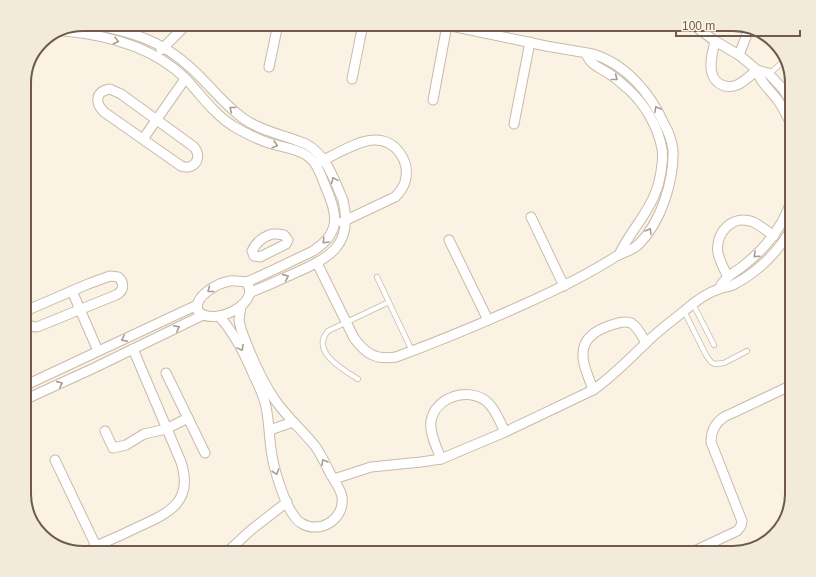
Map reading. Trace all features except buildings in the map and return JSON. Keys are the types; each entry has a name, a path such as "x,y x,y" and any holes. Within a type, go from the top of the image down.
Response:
{"street":[{"path":"119,31 140,36 164,47 191,68 222,101 243,118 256,126 271,133 311,146 324,160 343,200 346,220 341,241 335,250 324,260 251,292 241,306 219,316 203,315 198,312 197,305"},
{"path":"156,56 180,31"},
{"path":"269,67 277,31"},
{"path":"352,79 362,31"},
{"path":"433,100 444,31"},
{"path":"317,263 354,338 368,353 377,357 386,358 396,357 412,351 488,320 564,286 603,265 619,254 633,248 644,238 664,203 670,179 673,148 664,122 648,94 620,68 601,56 478,31"},
{"path":"701,31 739,55 757,70 765,71 785,92"},
{"path":"31,383 197,305 206,293 218,285 232,281 246,282 313,251 323,244 330,236 335,225 334,204 315,164 304,154 261,140 232,125 213,110 185,79 156,56 116,40 73,32"},
{"path":"739,55 747,33"},
{"path":"715,41 711,67 712,74 718,83 728,87 734,87 757,70"},
{"path":"514,124 530,42"},
{"path":"586,54 592,64 611,74 640,102 654,126 662,149 656,191 635,230 619,254"},
{"path":"757,70 758,77 778,100 785,111"},
{"path":"142,139 185,79"},
{"path":"110,89 115,90 157,120 194,147 199,156 195,165 185,168 181,166 99,107 98,102 100,93 110,89"},
{"path":"315,164 366,140 384,141 392,145 403,158 406,173 405,183 401,191 395,197 335,225"},
{"path":"662,149 673,148"},
{"path":"531,216 564,286"},
{"path":"719,288 724,279 743,266 760,251 774,236 785,218"},
{"path":"728,277 720,260 718,249 721,234 728,225 740,220 752,222 774,236"},
{"path":"334,479 371,467 441,459 505,432 593,390 628,362 646,343 684,311 719,288 731,286 759,268 785,239"},
{"path":"450,240 488,320"},
{"path":"272,251 279,266"},
{"path":"31,309 110,276 118,277 122,282 123,287 120,293 37,327 31,327"},
{"path":"246,282 251,292"},
{"path":"72,291 98,351"},
{"path":"219,316 233,333 255,377 266,405 273,462 294,518 309,526 318,527 327,525 338,514 342,496 316,447 275,400 268,388 244,338 239,320 241,306"},
{"path":"31,397 203,315"},
{"path":"593,390 583,355 584,347 593,334 621,322 627,322 637,328 646,343"},
{"path":"55,460 96,546 163,516 173,509 185,486 185,474 182,462 166,429 148,381 133,349"},
{"path":"166,373 205,453"},
{"path":"705,546 737,531 742,524 711,442 712,430 724,417 785,388"},
{"path":"441,459 431,429 432,414 445,401 453,397 472,395 481,397 493,409 505,432"},
{"path":"105,431 112,448 126,445 144,434 166,429 188,418"},
{"path":"270,430 293,422"},
{"path":"234,546 251,530 287,502"}],"lane":[{"path":"768,74 781,63"},
{"path":"377,277 412,351"},
{"path":"358,379 338,366 328,357 324,352 323,340 328,331 389,302"},
{"path":"694,304 714,345"},
{"path":"684,311 711,362 715,364 724,363 747,351"}]}
